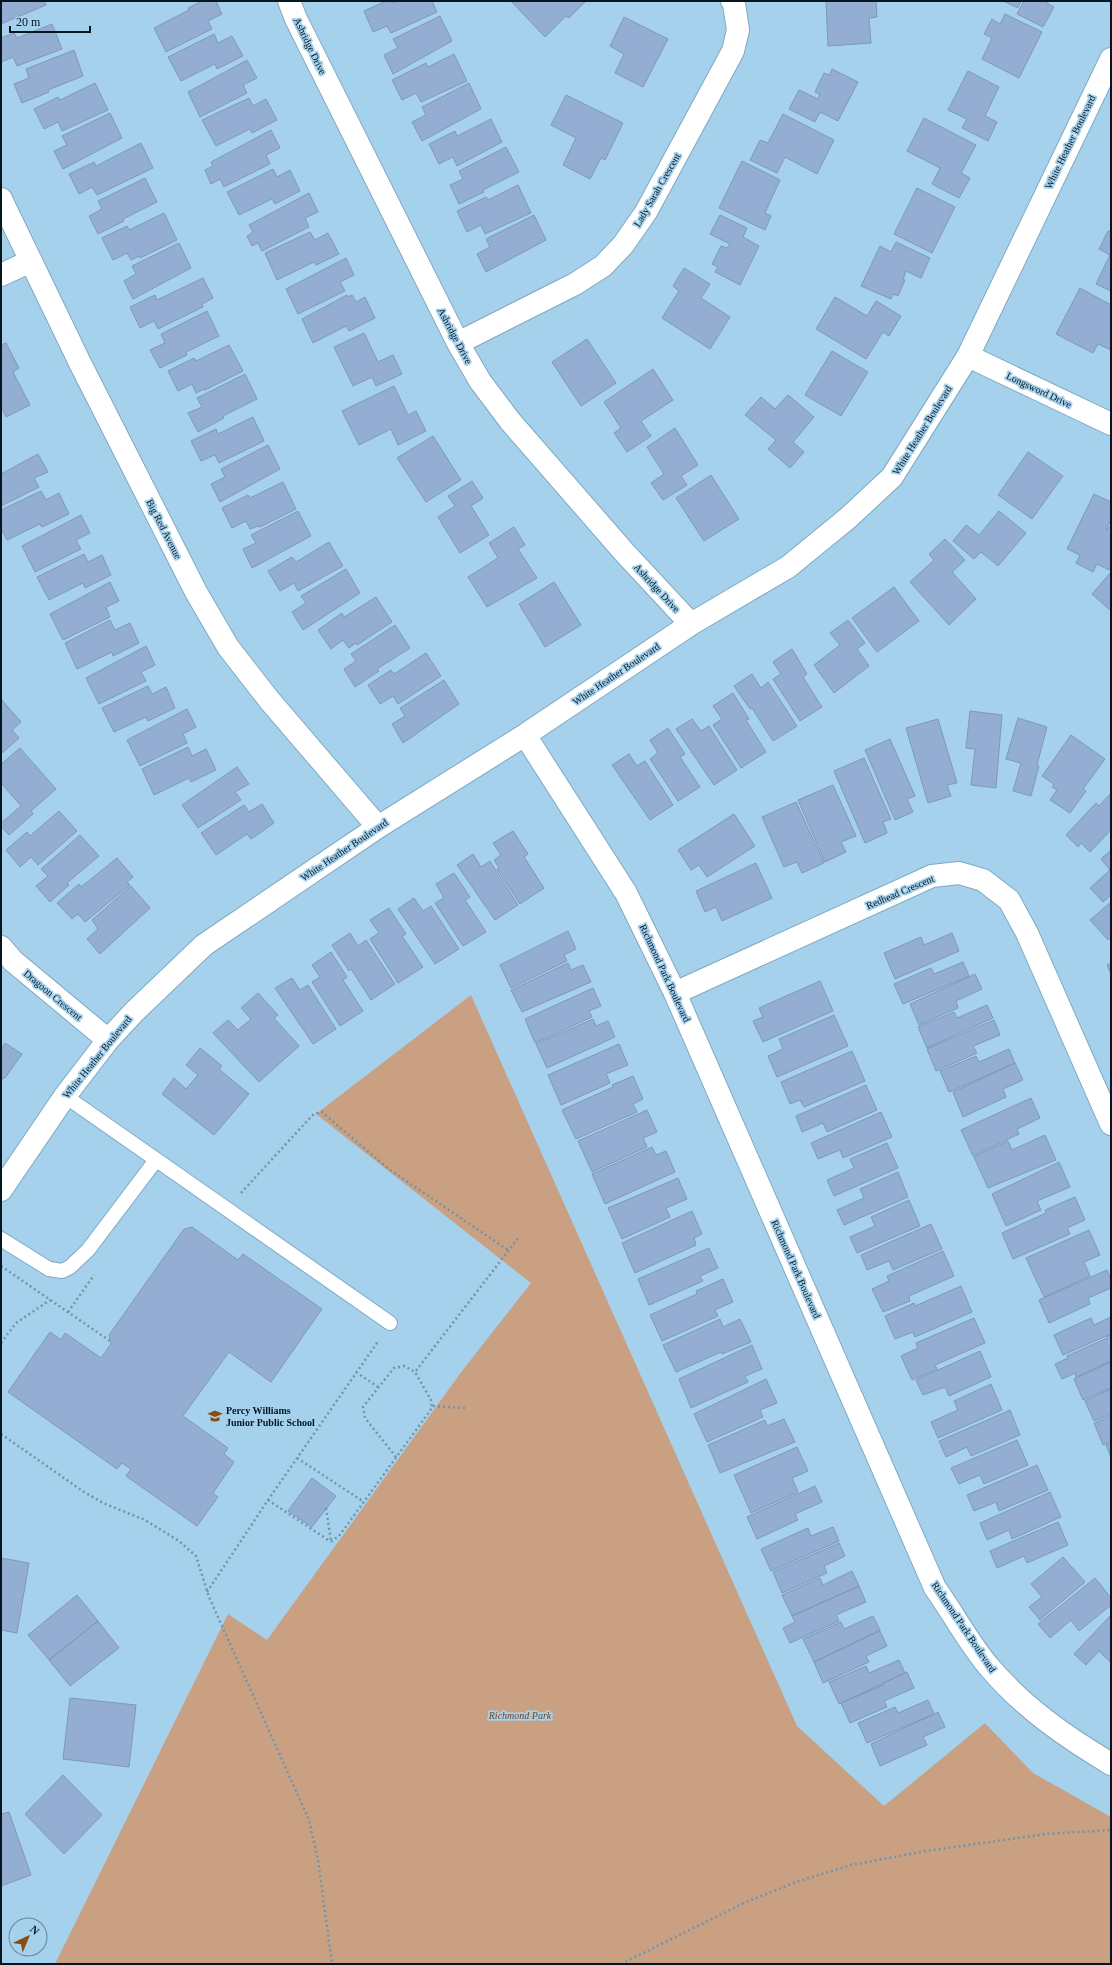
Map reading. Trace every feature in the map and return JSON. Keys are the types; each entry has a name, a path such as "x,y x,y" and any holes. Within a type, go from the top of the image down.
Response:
{"street":[{"name":"Ashridge Drive","path":"289,1 296,19 458,343 480,381 510,421 624,552 691,624"},
{"name":"Lady Sarah Crescent","path":"458,343 575,284 603,266 623,245 646,212 733,51 738,30 734,4 732,1"},
{"name":"White Heather Boulevard","path":"1,1190 65,1096 108,1040 134,1012 204,945 378,827 525,735 691,624 788,567 848,518 892,477 968,356 1111,59"},
{"name":"Big Red Avenue","path":"1,199 196,592 228,647 270,701 378,827"},
{"path":"1,275 31,261"},
{"name":"Longsword Drive","path":"968,356 1111,424"},
{"name":"Richmond Park Boulevard","path":"525,735 626,893 675,993 935,1588 989,1667 1023,1703 1068,1738 1111,1764"},
{"name":"Redhead Crescent","path":"675,993 932,876 959,873 983,880 1009,900 1027,933 1111,1124"},
{"name":"Dragoon Crescent","path":"1,947 13,961 108,1040"}],"lane":[{"path":"65,1096 390,1323"},
{"path":"1,1239 49,1269 62,1271 70,1267 88,1250 156,1160"}],"path":[{"path":"226,1209 307,1121 314,1114 322,1112 358,1145 390,1170 508,1250"},
{"path":"415,1372 519,1237"},
{"path":"1,1266 110,1341"},
{"path":"68,1312 99,1269"},
{"path":"1,1343 16,1323 50,1300"},
{"path":"207,1593 268,1500 390,1323"},
{"path":"396,1457 363,1413 364,1404 389,1372 396,1367 404,1366 415,1372 433,1406"},
{"path":"356,1372 378,1387"},
{"path":"433,1406 467,1408"},
{"path":"331,1541 339,1536 433,1406"},
{"path":"1,1434 84,1492 108,1506 140,1516 184,1545 194,1554 198,1561 207,1593 309,1820 318,1860 332,1964"},
{"path":"298,1458 364,1502"},
{"path":"268,1500 331,1541"},
{"path":"326,1508 331,1541"},
{"path":"621,1964 739,1906 796,1882 834,1870 875,1860 1046,1834 1111,1830"}],"green space":[{"name":"Richmond Park","path":"471,995 797,1726 884,1806 985,1723 1033,1773 1111,1817 1110,1964 55,1964 228,1614 267,1640 462,1371 531,1283 316,1114"}],"building":[{"path":"1,1 44,1 46,5 1,24"},
{"path":"202,1 216,1 222,14 208,21 212,29 166,52 154,28 189,10 188,8"},
{"path":"386,1 391,1 392,3 397,1 432,1 437,12 391,33 387,26 373,32 364,11"},
{"path":"511,1 586,1 569,18 566,16 545,37"},
{"path":"826,1 876,1 877,17 869,18 871,43 828,46"},
{"path":"1003,1 1021,1 1018,8"},
{"path":"1024,1 1048,1 1047,3 1054,7 1043,27 1017,14"},
{"path":"1005,14 1042,32 1019,78 982,59 992,38 984,34 992,19 1000,24"},
{"path":"440,16 452,41 393,74 384,55 398,48 393,39"},
{"path":"624,17 668,39 643,87 615,73 624,54 610,46"},
{"path":"52,24 62,49 17,66 13,57 1,62 1,38 14,33 17,38"},
{"path":"214,34 218,43 232,36 243,56 217,69 215,64 181,81 168,57"},
{"path":"74,50 83,76 48,90 49,92 22,103 14,84 29,78 26,69"},
{"path":"454,54 467,81 421,102 416,93 402,100 392,80 426,63 428,67"},
{"path":"247,60 257,78 243,85 247,93 200,117 188,92"},
{"path":"832,69 858,82 838,121 820,112 815,122 789,109 799,90 818,99 820,94 815,92 824,73 830,75"},
{"path":"968,71 999,87 985,116 997,122 988,141 962,128 967,119 948,110"},
{"path":"95,83 108,110 62,131 58,122 44,129 34,109 58,97 60,100"},
{"path":"469,83 481,109 422,141 412,122 426,115 422,107"},
{"path":"566,95 623,123 605,160 601,158 590,179 563,165 576,138 551,125"},
{"path":"249,98 253,106 266,99 277,120 252,133 250,129 216,146 202,120"},
{"path":"110,113 122,138 63,169 54,151 67,145 62,136"},
{"path":"783,114 834,140 817,174 785,157 777,173 750,160 760,140 768,143"},
{"path":"924,118 976,145 961,173 970,178 959,198 932,184 940,168 907,151"},
{"path":"491,119 502,142 457,166 453,157 439,164 429,144 455,131 457,136"},
{"path":"271,130 280,148 266,155 270,164 224,187 220,179 211,184 205,170 213,166 211,162"},
{"path":"141,143 153,168 97,195 92,187 79,194 69,174 94,162 96,166"},
{"path":"506,147 519,172 459,204 450,185 463,179 459,171"},
{"path":"742,161 780,180 765,213 771,216 765,230 719,208"},
{"path":"273,169 277,177 290,170 300,191 275,204 272,199 239,215 227,192"},
{"path":"145,178 157,202 123,219 124,221 98,234 89,216 102,209 98,201"},
{"path":"518,185 531,213 485,234 481,225 467,232 457,211 486,197 488,200"},
{"path":"917,188 955,207 932,253 894,234"},
{"path":"309,193 318,212 305,218 309,227 262,251 258,243 252,246 247,236 253,232 249,225"},
{"path":"164,213 177,240 140,258 139,256 131,260 127,253 113,260 102,238 127,226 129,230"},
{"path":"534,215 546,240 486,272 477,254 490,247 486,239"},
{"path":"720,215 747,228 743,237 759,246 740,285 715,272 718,267 712,264 721,246 727,248 730,244 710,234"},
{"path":"1108,231 1111,232 1111,291 1096,284 1110,255 1099,249"},
{"path":"310,232 315,240 328,233 339,254 316,265 314,262 277,280 265,253"},
{"path":"896,242 930,258 921,278 906,271 903,280 905,280 898,296 893,294 891,299 861,286 880,246 891,252"},
{"path":"179,243 191,268 133,299 124,281 136,274 132,266"},
{"path":"346,258 354,275 340,282 345,291 298,314 286,289"},
{"path":"684,268 710,284 701,298 730,317 710,349 662,318 679,291 673,286"},
{"path":"203,278 213,298 202,304 203,307 158,329 154,321 140,328 130,307 155,295 157,300"},
{"path":"1080,288 1111,305 1111,350 1098,344 1093,353 1056,334"},
{"path":"347,295 348,297 352,295 356,302 365,297 375,318 349,331 346,326 313,343 302,319"},
{"path":"835,297 867,316 876,301 901,316 889,336 883,332 866,359 816,329"},
{"path":"207,311 219,336 186,352 187,355 160,368 150,350 165,343 161,334"},
{"path":"364,333 378,362 393,355 402,374 376,386 372,377 353,386 334,347"},
{"path":"587,339 616,383 581,406 552,362"},
{"path":"6,343 19,368 13,372 30,405 6,417 1,406 1,345"},
{"path":"229,345 243,371 196,393 192,384 178,391 168,371 194,358 196,361"},
{"path":"832,351 868,372 841,416 805,395"},
{"path":"653,369 673,400 641,421 651,436 627,452 614,433 621,428 604,402"},
{"path":"245,374 257,399 223,416 224,418 198,432 188,413 202,407 197,398"},
{"path":"394,386 408,415 416,411 426,431 398,445 391,429 359,445 342,411"},
{"path":"788,395 814,417 793,442 804,452 790,468 768,449 776,440 745,415 761,397 775,409"},
{"path":"253,417 264,441 219,463 215,455 201,461 191,441 216,429 218,434"},
{"path":"675,428 698,465 681,476 687,485 663,500 651,483 664,474 647,447"},
{"path":"433,436 461,480 426,502 397,458"},
{"path":"268,445 280,469 220,502 211,484 225,477 221,469"},
{"path":"1028,452 1063,476 1032,519 998,495"},
{"path":"38,454 48,472 34,478 39,487 1,506 1,474"},
{"path":"711,475 739,519 704,541 676,498"},
{"path":"472,481 483,498 471,506 489,535 460,553 438,517 455,506 448,496"},
{"path":"283,482 296,509 260,527 258,526 250,529 246,521 232,528 222,508 248,495 250,498"},
{"path":"41,491 46,500 59,493 69,514 42,527 40,524 7,540 1,528 1,510"},
{"path":"1094,494 1111,502 1111,520 1106,530 1111,526 1111,566 1109,570 1097,564 1093,572 1076,563 1080,555 1067,549"},
{"path":"298,511 311,536 252,568 243,549 256,543 251,535"},
{"path":"999,511 1026,533 998,566 981,552 974,559 953,541 966,525 979,535"},
{"path":"81,515 90,533 76,540 81,549 35,572 22,546"},
{"path":"514,527 525,545 518,549 537,578 487,607 468,577 498,558 489,543"},
{"path":"945,539 965,560 952,572 976,599 949,625 910,582 934,560 929,554"},
{"path":"329,542 343,566 298,591 294,583 280,591 268,571 292,557 296,562"},
{"path":"84,554 88,562 102,555 111,575 85,588 83,583 49,600 37,577"},
{"path":"346,569 360,593 303,630 292,612 306,603 301,596"},
{"path":"1111,572 1111,611 1092,594"},
{"path":"110,582 119,601 106,607 110,617 63,640 50,614"},
{"path":"554,582 581,625 545,647 519,604"},
{"path":"894,587 919,621 877,652 852,618"},
{"path":"376,597 392,622 357,645 356,643 349,648 343,640 331,649 318,630 342,613 344,617"},
{"path":"110,620 115,630 130,623 139,643 113,656 112,652 77,669 65,643"},
{"path":"848,620 865,643 857,649 869,666 834,693 814,665 840,645 830,633"},
{"path":"395,625 410,648 377,669 379,671 355,687 344,669 356,661 351,654"},
{"path":"146,646 155,665 141,672 146,681 99,704 86,678"},
{"path":"792,649 807,674 803,677 822,707 800,721 773,679 781,674 773,662"},
{"path":"426,653 441,676 398,704 393,696 380,704 368,685 391,670 394,674"},
{"path":"752,674 761,688 768,682 797,726 773,741 752,708 750,709 734,686"},
{"path":"444,680 459,704 403,743 392,724 405,716 400,708"},
{"path":"148,686 152,694 166,687 175,708 148,721 146,717 114,732 102,708"},
{"path":"733,693 749,719 746,720 766,752 741,768 713,725 722,719 713,706"},
{"path":"1,699 21,722 12,730 19,738 1,754"},
{"path":"187,709 196,727 183,734 187,743 140,766 127,740"},
{"path":"970,711 1002,715 996,788 971,785 975,749 966,748"},
{"path":"1018,718 1047,727 1031,796 1013,791 1021,763 1006,759"},
{"path":"692,719 701,731 709,726 737,770 714,785 676,729"},
{"path":"938,719 957,783 947,785 951,796 928,803 906,728"},
{"path":"668,728 685,754 680,757 700,787 678,801 650,759 658,753 650,740"},
{"path":"1071,735 1105,759 1083,789 1086,791 1070,813 1050,800 1057,790 1052,787 1054,784 1042,776"},
{"path":"890,739 915,796 907,799 913,812 895,820 865,750"},
{"path":"188,747 192,756 206,749 216,770 191,782 189,778 154,795 142,769"},
{"path":"20,748 56,789 31,811 33,814 9,835 1,826 1,823 21,806 1,783 1,764"},
{"path":"629,754 637,766 645,761 673,805 650,820 612,765"},
{"path":"864,758 891,819 883,822 887,833 865,843 834,771"},
{"path":"237,767 249,784 235,792 241,800 198,828 182,805"},
{"path":"833,785 856,836 841,842 846,852 825,862 798,800"},
{"path":"1111,793 1111,830 1090,852 1081,843 1078,847 1066,835 1096,803 1099,806"},
{"path":"796,802 824,863 802,873 797,862 784,867 762,817"},
{"path":"262,804 274,823 251,839 247,834 216,855 201,833 244,805 249,812"},
{"path":"59,811 77,831 38,865 31,857 20,867 6,850 27,832 30,836"},
{"path":"734,814 755,846 707,877 699,865 691,870 678,850"},
{"path":"513,831 528,854 524,857 544,888 520,904 497,869 499,868 494,860 501,855 493,843"},
{"path":"80,835 99,856 67,883 69,885 50,902 36,886 48,876 41,869"},
{"path":"1111,850 1111,895 1103,902 1090,888 1110,870 1101,859"},
{"path":"473,854 481,867 490,861 518,905 495,920 457,865"},
{"path":"117,858 133,877 127,882 130,885 85,922 78,914 72,919 57,903 79,884 81,887"},
{"path":"756,863 772,898 722,921 716,907 705,912 696,891"},
{"path":"454,873 470,897 465,900 486,932 463,946 435,903 444,898 436,884"},
{"path":"131,886 150,908 100,954 87,939 98,929 92,920"},
{"path":"414,898 423,911 431,906 459,949 435,964 398,909"},
{"path":"1111,902 1111,937 1108,940 1090,920"},
{"path":"389,908 406,934 402,936 423,967 398,983 370,939 379,933 370,920"},
{"path":"568,931 576,949 564,955 567,961 511,988 500,965"},
{"path":"350,933 358,946 366,940 395,984 371,1000 351,969 349,971 332,945"},
{"path":"952,933 959,951 895,979 884,953 921,937 924,945"},
{"path":"331,952 347,977 343,980 363,1011 340,1026 312,982 320,977 312,965"},
{"path":"963,962 969,976 903,1004 894,984 931,968 934,974"},
{"path":"568,963 571,970 583,965 591,982 522,1012 511,990"},
{"path":"1111,963 1111,974 1107,965"},
{"path":"975,974 982,989 956,1001 958,1008 919,1025 910,1004"},
{"path":"292,978 300,990 308,985 336,1029 313,1044 275,988"},
{"path":"820,981 833,1011 763,1042 753,1021 763,1017 759,1008"},
{"path":"593,988 601,1006 589,1011 592,1017 535,1043 525,1019"},
{"path":"258,993 278,1015 274,1018 299,1046 259,1082 213,1033 228,1020 238,1030 251,1019 241,1008"},
{"path":"987,1005 993,1018 927,1048 918,1027 954,1012 957,1018"},
{"path":"834,1015 848,1046 777,1077 768,1056 783,1049 779,1039"},
{"path":"593,1019 596,1026 608,1021 615,1037 547,1068 536,1044"},
{"path":"994,1020 1000,1035 973,1046 977,1053 936,1071 927,1049"},
{"path":"5,1043 22,1054 5,1078 4,1077 1,1081 1,1049"},
{"path":"619,1044 628,1065 606,1074 610,1083 561,1105 548,1075"},
{"path":"200,1048 222,1066 219,1069 249,1094 214,1135 162,1094 174,1078 186,1089 198,1075 186,1065"},
{"path":"1009,1049 1015,1063 949,1092 940,1071 976,1056 979,1062"},
{"path":"852,1051 865,1081 804,1107 800,1100 790,1104 781,1082"},
{"path":"1015,1063 1023,1080 1003,1089 1006,1097 963,1117 953,1092"},
{"path":"633,1076 643,1099 633,1104 637,1112 576,1139 562,1110 613,1087 612,1085"},
{"path":"866,1085 877,1110 827,1132 823,1123 802,1132 796,1116"},
{"path":"1031,1098 1040,1118 1017,1129 1019,1134 973,1156 961,1130"},
{"path":"647,1110 657,1132 643,1138 647,1147 592,1172 578,1141"},
{"path":"881,1112 892,1137 843,1158 840,1150 818,1159 811,1143"},
{"path":"1045,1135 1056,1160 988,1188 974,1157 1008,1141 1012,1150"},
{"path":"887,1143 898,1168 834,1196 827,1180 854,1168 850,1159"},
{"path":"652,1147 656,1155 666,1151 675,1172 605,1204 592,1174"},
{"path":"1059,1162 1070,1187 1037,1201 1041,1210 1006,1226 992,1194"},
{"path":"898,1172 908,1197 844,1225 837,1210 864,1198 860,1189"},
{"path":"678,1178 687,1199 666,1208 670,1217 622,1239 608,1208"},
{"path":"1075,1197 1085,1220 1067,1228 1070,1234 1013,1259 1002,1233 1046,1213 1045,1210"},
{"path":"909,1200 920,1226 857,1253 850,1237 875,1226 871,1217"},
{"path":"692,1211 702,1234 694,1238 696,1245 635,1273 622,1243"},
{"path":"931,1224 942,1249 893,1270 889,1261 867,1270 861,1255"},
{"path":"192,1227 238,1260 243,1254 322,1309 271,1382 229,1352 183,1416 228,1448 224,1454 234,1462 213,1493 218,1497 197,1526 126,1476 131,1469 122,1463 117,1469 8,1392 50,1332 61,1340 65,1333 101,1358 111,1344 109,1335 184,1229"},
{"path":"1089,1230 1100,1255 1084,1262 1090,1276 1044,1297 1026,1258"},
{"path":"709,1248 718,1268 700,1276 703,1281 649,1305 638,1279"},
{"path":"943,1251 954,1276 909,1296 910,1301 883,1312 872,1289 889,1281 887,1276"},
{"path":"1107,1270 1111,1279 1111,1288 1088,1298 1090,1304 1049,1323 1039,1300"},
{"path":"723,1279 733,1302 715,1310 718,1316 662,1341 650,1315 697,1294 696,1291"},
{"path":"961,1286 972,1312 915,1337 913,1332 895,1339 885,1316 914,1303 915,1306"},
{"path":"1111,1317 1111,1334 1063,1355 1054,1335 1091,1318 1094,1325"},
{"path":"974,1318 985,1343 935,1365 937,1369 912,1380 901,1356 918,1348 916,1343"},
{"path":"720,1319 723,1327 740,1319 751,1342 722,1354 721,1352 676,1372 663,1345"},
{"path":"1111,1334 1111,1361 1076,1377 1075,1373 1062,1379 1055,1364 1068,1358 1067,1356 1107,1338 1107,1336"},
{"path":"752,1345 762,1369 745,1376 748,1382 691,1408 679,1379"},
{"path":"980,1351 991,1377 949,1396 945,1387 923,1395 916,1380"},
{"path":"1111,1362 1111,1388 1083,1400 1074,1379"},
{"path":"766,1379 777,1403 760,1410 763,1417 707,1442 694,1414"},
{"path":"991,1384 1002,1410 938,1438 931,1422 958,1410 954,1401"},
{"path":"1111,1389 1111,1414 1094,1421 1085,1401"},
{"path":"1010,1410 1020,1435 971,1456 967,1447 946,1457 939,1441"},
{"path":"1111,1416 1111,1441 1103,1445 1094,1423"},
{"path":"784,1419 795,1442 720,1473 708,1445 765,1420 767,1426"},
{"path":"1017,1440 1028,1465 984,1484 980,1475 959,1484 951,1468"},
{"path":"1111,1443 1111,1457 1106,1445"},
{"path":"797,1447 808,1471 792,1478 798,1492 751,1513 734,1475"},
{"path":"1037,1465 1048,1490 999,1511 996,1502 974,1511 967,1495"},
{"path":"312,1478 336,1496 312,1527 288,1511"},
{"path":"815,1486 822,1502 795,1514 798,1520 757,1539 747,1517"},
{"path":"1050,1492 1061,1517 1012,1539 1009,1530 987,1540 980,1523"},
{"path":"1058,1522 1068,1545 1027,1563 1024,1556 997,1568 990,1551"},
{"path":"833,1527 839,1541 771,1571 761,1549 808,1528 811,1536"},
{"path":"839,1543 845,1556 824,1566 827,1573 782,1593 773,1572"},
{"path":"1063,1557 1085,1582 1040,1620 1029,1607 1042,1597 1031,1584"},
{"path":"1,1558 29,1563 17,1633 1,1630"},
{"path":"852,1571 859,1586 792,1616 782,1595 820,1578 823,1585"},
{"path":"1095,1578 1111,1598 1111,1605 1079,1631 1071,1620 1050,1638 1038,1624"},
{"path":"859,1586 866,1602 836,1615 839,1621 790,1643 783,1628 795,1622 792,1616"},
{"path":"77,1595 98,1621 49,1660 28,1635"},
{"path":"1111,1615 1111,1663 1099,1651 1086,1665 1074,1654"},
{"path":"873,1616 880,1630 814,1662 803,1639 841,1622 844,1629"},
{"path":"98,1621 119,1648 70,1686 49,1660"},
{"path":"880,1631 887,1646 866,1656 869,1662 823,1683 814,1662"},
{"path":"899,1660 905,1673 883,1683 884,1685 839,1704 829,1682 866,1666 869,1673"},
{"path":"907,1672 914,1688 884,1701 887,1707 850,1723 841,1703"},
{"path":"70,1698 136,1705 129,1767 63,1759"},
{"path":"928,1700 934,1714 867,1743 858,1723 895,1707 898,1713"},
{"path":"938,1712 945,1727 923,1737 927,1745 880,1766 871,1744"},
{"path":"63,1775 102,1815 64,1854 25,1814"},
{"path":"9,1812 31,1875 1,1886 1,1814"}],"place":[{"name":"Percy Williams Junior Public School","path":"215,1416"}]}
